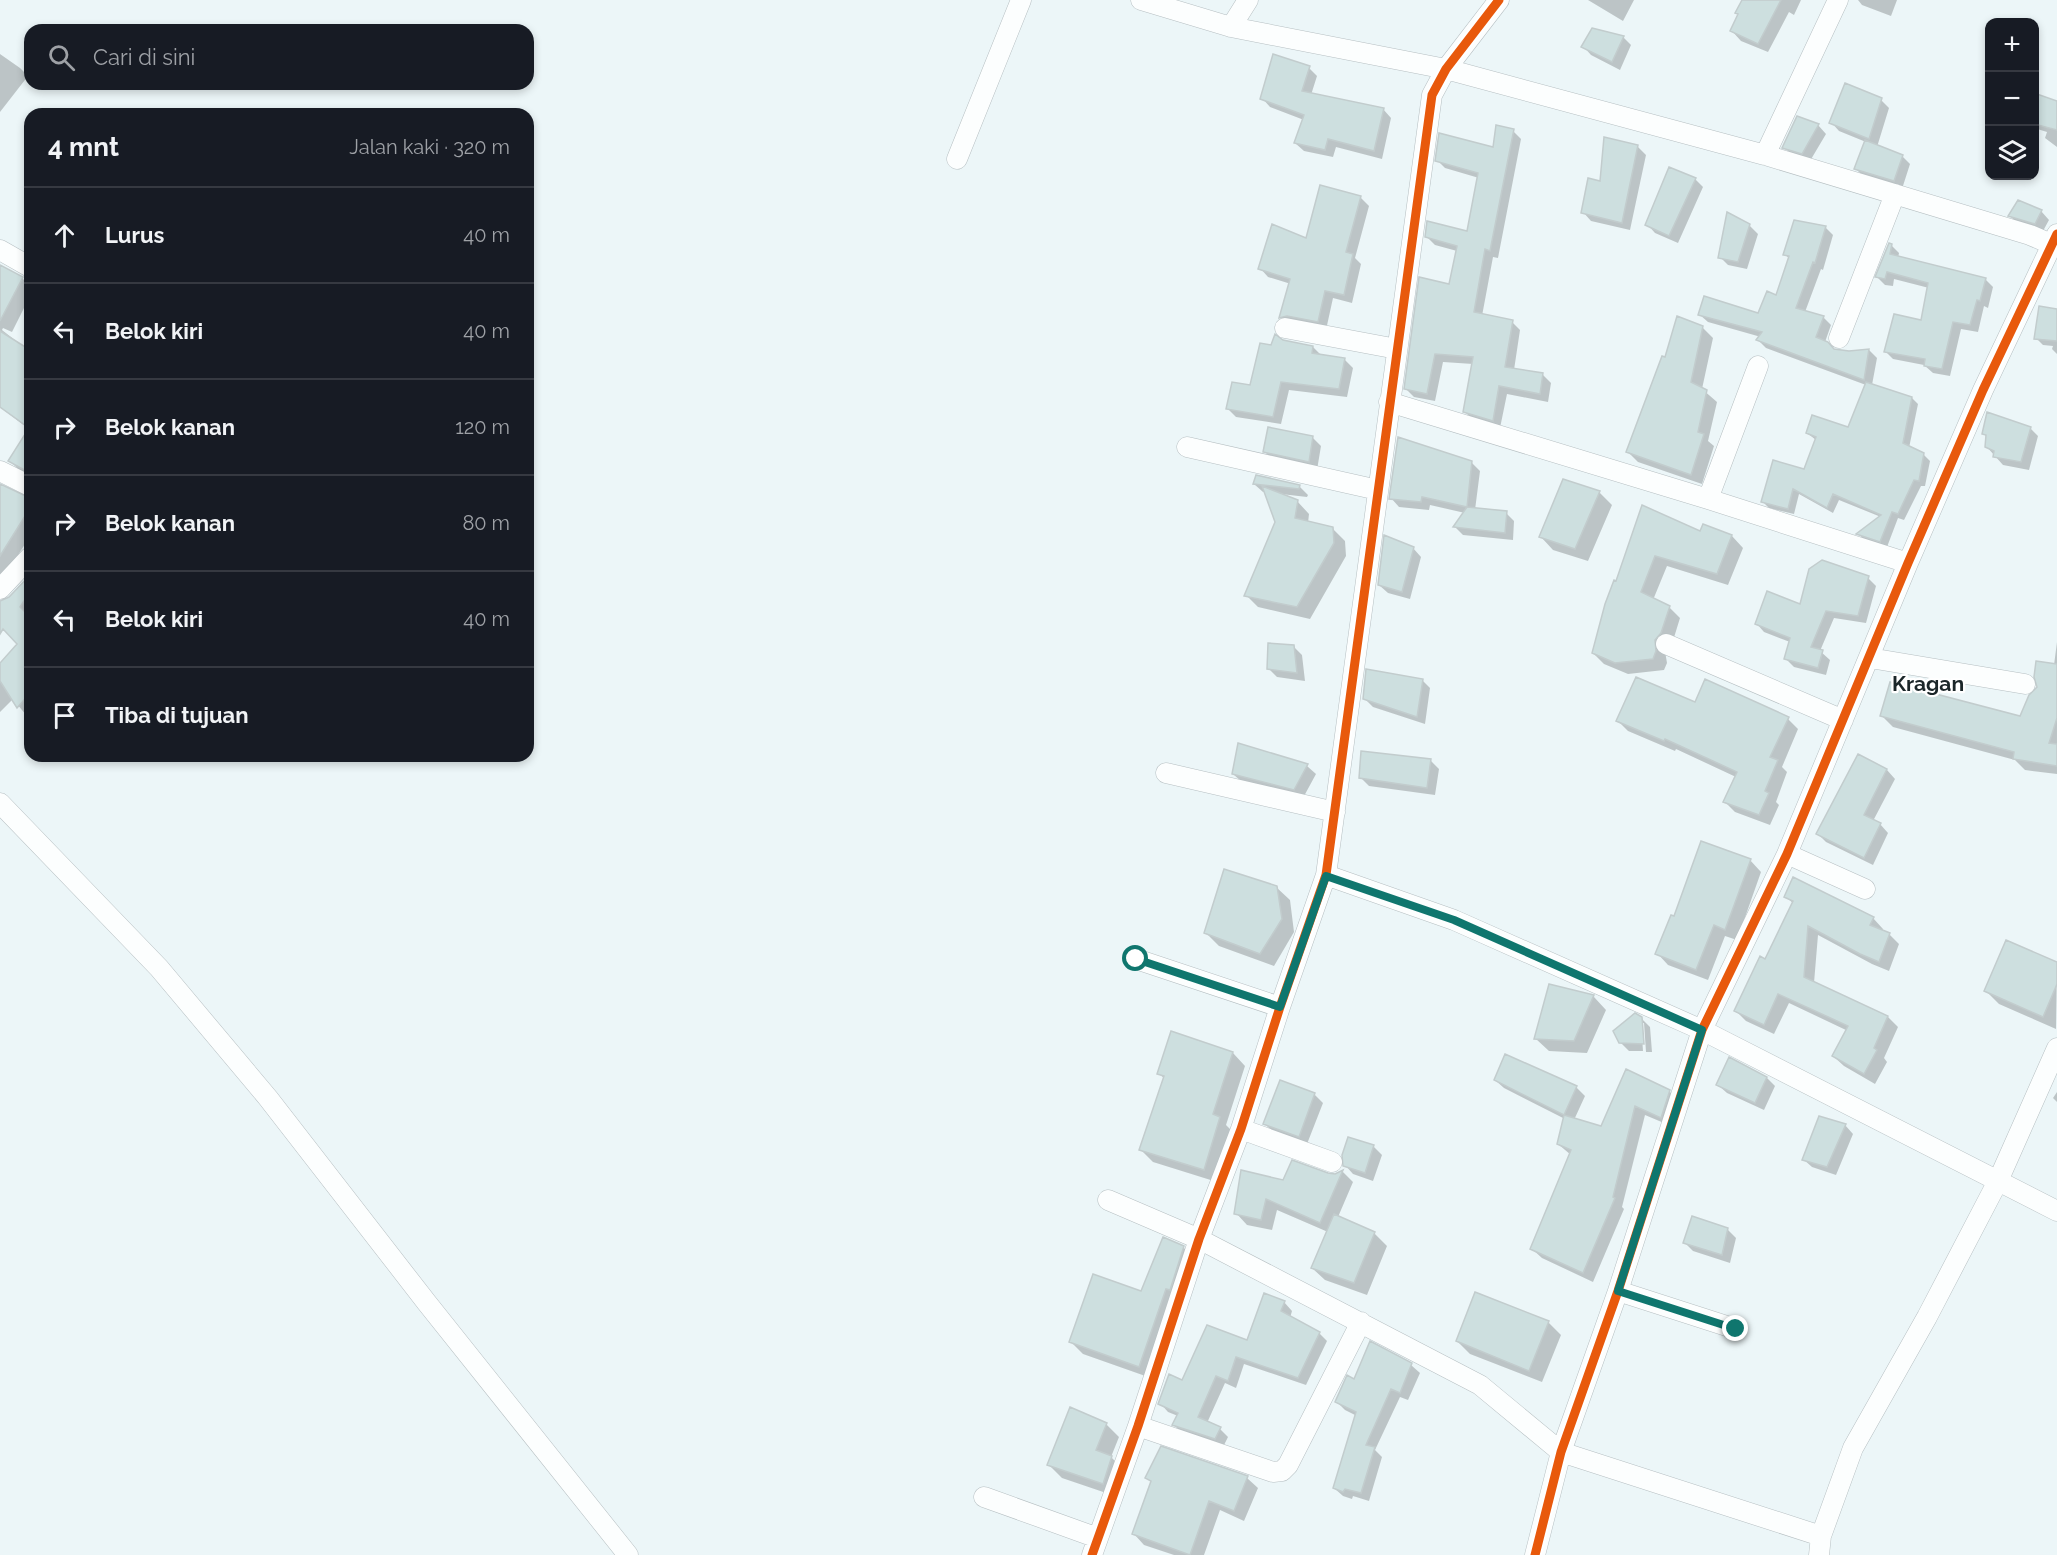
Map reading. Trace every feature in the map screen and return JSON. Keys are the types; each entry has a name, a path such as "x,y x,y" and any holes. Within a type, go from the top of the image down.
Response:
{"street":[{"path":"957,159 1021,0"},
{"path":"1142,0 1231,27 1446,69 1765,155 2030,235 2054,239 1983,390 1787,854 1702,1030 1618,1291 1561,1452 1535,1555"},
{"path":"1231,27 1248,0"},
{"path":"984,1497 1095,1547 1138,1426 1199,1239 1241,1130 1280,1007 1326,876 1432,95 1446,69 1499,0"},
{"path":"1765,155 1838,0"},
{"path":"1839,338 1895,194"},
{"path":"0,250 24,264"},
{"path":"1285,328 1397,349"},
{"path":"1708,499 1758,366"},
{"path":"1389,402 1708,499 1908,563"},
{"path":"1187,447 1378,490"},
{"path":"0,471 24,483"},
{"path":"0,589 24,563"},
{"path":"1666,644 1842,720"},
{"path":"1870,658 2025,684"},
{"path":"1166,773 1335,813"},
{"path":"0,803 159,969 268,1098 427,1304 628,1555"},
{"path":"1787,854 1865,889"},
{"path":"1326,876 1454,920 1702,1030 2057,1211"},
{"path":"1136,959 1280,1007"},
{"path":"1108,1200 1199,1239 1480,1385 1561,1452 1820,1545 1853,1448 1927,1317 1998,1181 2057,1048"},
{"path":"1241,1130 1332,1162"},
{"path":"1618,1291 1736,1329"},
{"path":"1138,1426 1273,1472 1282,1472 1288,1465 1361,1322"}],"building":[{"path":"1742,0 1781,0 1758,44 1730,31 1738,14 1735,13"},
{"path":"1592,28 1624,36 1612,62 1581,47"},
{"path":"1273,54 1310,66 1302,91 1384,108 1374,151 1328,139 1325,150 1294,143 1304,115 1260,99"},
{"path":"1845,83 1882,98 1869,139 1829,123"},
{"path":"2039,95 2057,101 2057,130 2039,125"},
{"path":"1797,116 1819,124 1802,154 1782,148"},
{"path":"1496,125 1514,129 1490,251 1485,249 1474,312 1513,320 1505,367 1543,373 1540,394 1499,386 1493,421 1463,412 1473,357 1435,354 1427,394 1404,389 1419,277 1449,284 1457,246 1425,237 1427,221 1467,231 1478,173 1435,161 1439,133 1493,147"},
{"path":"1604,137 1638,145 1622,223 1581,213 1588,178 1600,181"},
{"path":"1865,140 1903,155 1894,181 1854,169"},
{"path":"1669,167 1696,178 1669,236 1645,225"},
{"path":"1320,185 1361,196 1346,252 1353,254 1344,295 1325,291 1318,322 1287,316 1279,318 1290,279 1258,269 1272,224 1306,238"},
{"path":"2018,200 2042,210 2035,224 2008,216"},
{"path":"1727,212 1750,224 1738,262 1718,258"},
{"path":"1794,220 1826,226 1815,263 1813,262 1796,308 1824,316 1816,337 1828,342 1834,349 1849,351 1869,349 1864,380 1756,340 1762,332 1698,315 1704,296 1758,313 1767,291 1776,295 1789,256 1783,255"},
{"path":"1889,243 1892,244 1890,254 1986,278 1970,325 1953,322 1942,369 1924,366 1925,359 1884,352 1894,314 1921,320 1928,283 1887,272 1885,279 1875,277"},
{"path":"0,265 23,277 0,321"},
{"path":"2039,306 2057,309 2057,341 2034,339"},
{"path":"1677,316 1703,326 1691,382 1707,390 1698,432 1704,434 1691,475 1626,452 1662,356 1665,357"},
{"path":"0,331 24,346 24,424 0,407"},
{"path":"1275,334 1283,340 1313,346 1312,353 1345,358 1339,389 1281,382 1273,417 1226,409 1232,382 1250,385 1260,343 1271,345"},
{"path":"1866,382 1912,397 1903,443 1924,453 1919,481 1914,480 1898,514 1892,512 1880,542 1856,534 1881,515 1833,494 1827,508 1793,489 1788,509 1761,502 1773,460 1804,469 1816,437 1806,433 1812,415 1848,427"},
{"path":"1987,412 2031,427 2021,462 1993,457 1994,451 1985,447 1986,435 1982,434"},
{"path":"1268,427 1313,436 1309,462 1263,452"},
{"path":"24,436 24,470 8,461"},
{"path":"1398,437 1472,461 1467,507 1422,497 1421,502 1389,499"},
{"path":"1256,475 1300,485 1299,489 1253,484"},
{"path":"1563,479 1600,491 1575,549 1539,537"},
{"path":"0,484 24,495 24,518 0,556"},
{"path":"1262,486 1298,500 1295,518 1333,527 1334,543 1297,607 1244,596 1275,522"},
{"path":"1642,505 1700,531 1703,524 1732,535 1717,574 1655,556 1641,592 1670,606 1661,633 1655,640 1656,651 1653,659 1615,663 1592,653 1605,604 1614,580 1616,581"},
{"path":"1467,507 1507,511 1505,533 1453,527"},
{"path":"1384,535 1414,547 1402,592 1378,585"},
{"path":"1822,560 1869,576 1858,616 1826,611 1811,647 1823,650 1818,668 1784,659 1790,638 1755,624 1767,591 1800,604 1809,569"},
{"path":"24,581 24,601 20,607 24,611 24,700 17,708 0,681 0,663 17,644 3,629 0,634 0,601 9,597"},
{"path":"1268,643 1294,645 1297,673 1267,669"},
{"path":"2036,661 2057,664 2057,718 2049,743 2057,744 2057,766 2013,759 2014,752 1880,716 1890,682 2020,716 2029,695 2037,687 2034,677"},
{"path":"1366,669 1423,679 1417,717 1363,699"},
{"path":"1636,677 1695,702 1705,679 1789,717 1770,757 1778,760 1765,791 1769,793 1759,815 1723,802 1737,772 1665,739 1664,741 1616,721"},
{"path":"1238,743 1308,764 1294,790 1232,774"},
{"path":"1361,751 1431,759 1427,788 1359,778"},
{"path":"1858,754 1887,769 1864,815 1881,823 1864,858 1816,834"},
{"path":"1701,841 1751,859 1725,930 1714,925 1696,970 1655,954 1671,915 1674,916"},
{"path":"1224,869 1277,886 1282,919 1260,954 1204,933"},
{"path":"1793,877 1874,917 1870,925 1890,933 1879,962 1808,926 1804,977 1888,1016 1874,1048 1877,1050 1864,1074 1832,1056 1848,1026 1778,994 1764,1025 1734,1011 1760,956 1765,959 1793,901 1784,897"},
{"path":"2006,940 2057,962 2057,984 2043,1017 1984,991"},
{"path":"1549,984 1594,995 1574,1041 1534,1039"},
{"path":"1635,1013 1642,1017 1644,1044 1619,1043 1613,1031"},
{"path":"1171,1031 1233,1052 1213,1114 1220,1117 1204,1170 1139,1150 1164,1076 1157,1074"},
{"path":"1505,1054 1577,1086 1564,1115 1494,1080"},
{"path":"1729,1057 1767,1077 1755,1103 1716,1085"},
{"path":"1626,1069 1670,1090 1661,1118 1635,1106 1613,1197 1615,1198 1583,1273 1530,1249 1571,1150 1557,1144 1564,1115 1601,1126"},
{"path":"1280,1080 1315,1093 1299,1137 1263,1124"},
{"path":"1819,1116 1846,1124 1827,1167 1802,1160"},
{"path":"1348,1137 1374,1145 1365,1173 1343,1166 1342,1155"},
{"path":"1292,1160 1328,1173 1335,1174 1343,1170 1320,1223 1266,1199 1261,1220 1234,1214 1241,1170 1283,1180"},
{"path":"1334,1214 1375,1232 1354,1283 1311,1268"},
{"path":"1692,1216 1728,1228 1722,1255 1683,1243"},
{"path":"1163,1237 1184,1246 1170,1290 1166,1289 1139,1367 1069,1342 1093,1274 1141,1291"},
{"path":"1475,1292 1549,1321 1529,1371 1456,1341"},
{"path":"1264,1293 1285,1301 1281,1311 1320,1332 1298,1378 1236,1357 1228,1381 1216,1376 1198,1417 1221,1427 1215,1439 1172,1425 1178,1413 1158,1404 1169,1374 1182,1380 1207,1325 1247,1340"},
{"path":"1370,1341 1412,1363 1400,1393 1391,1389 1366,1445 1375,1447 1361,1493 1345,1489 1343,1492 1333,1488 1356,1412 1335,1402 1347,1375 1354,1379"},
{"path":"1070,1407 1107,1423 1096,1450 1112,1456 1103,1484 1047,1465"},
{"path":"1161,1446 1248,1476 1234,1511 1209,1501 1190,1555 1132,1534 1151,1481 1145,1478"}],"cycle path":[{"path":"1092,1555 1138,1426 1199,1239 1241,1129 1326,875 1432,95 1446,69 1499,0"},
{"path":"1535,1555 1561,1452 1618,1291 1702,1030 1787,854 1983,390 2057,234"}],"district":[{"name":"Kragan","path":"1928,684"}],"route":[{"path":"1136,959 1280,1007 1326,876 1454,920 1702,1030 1618,1291 1736,1329"}]}
